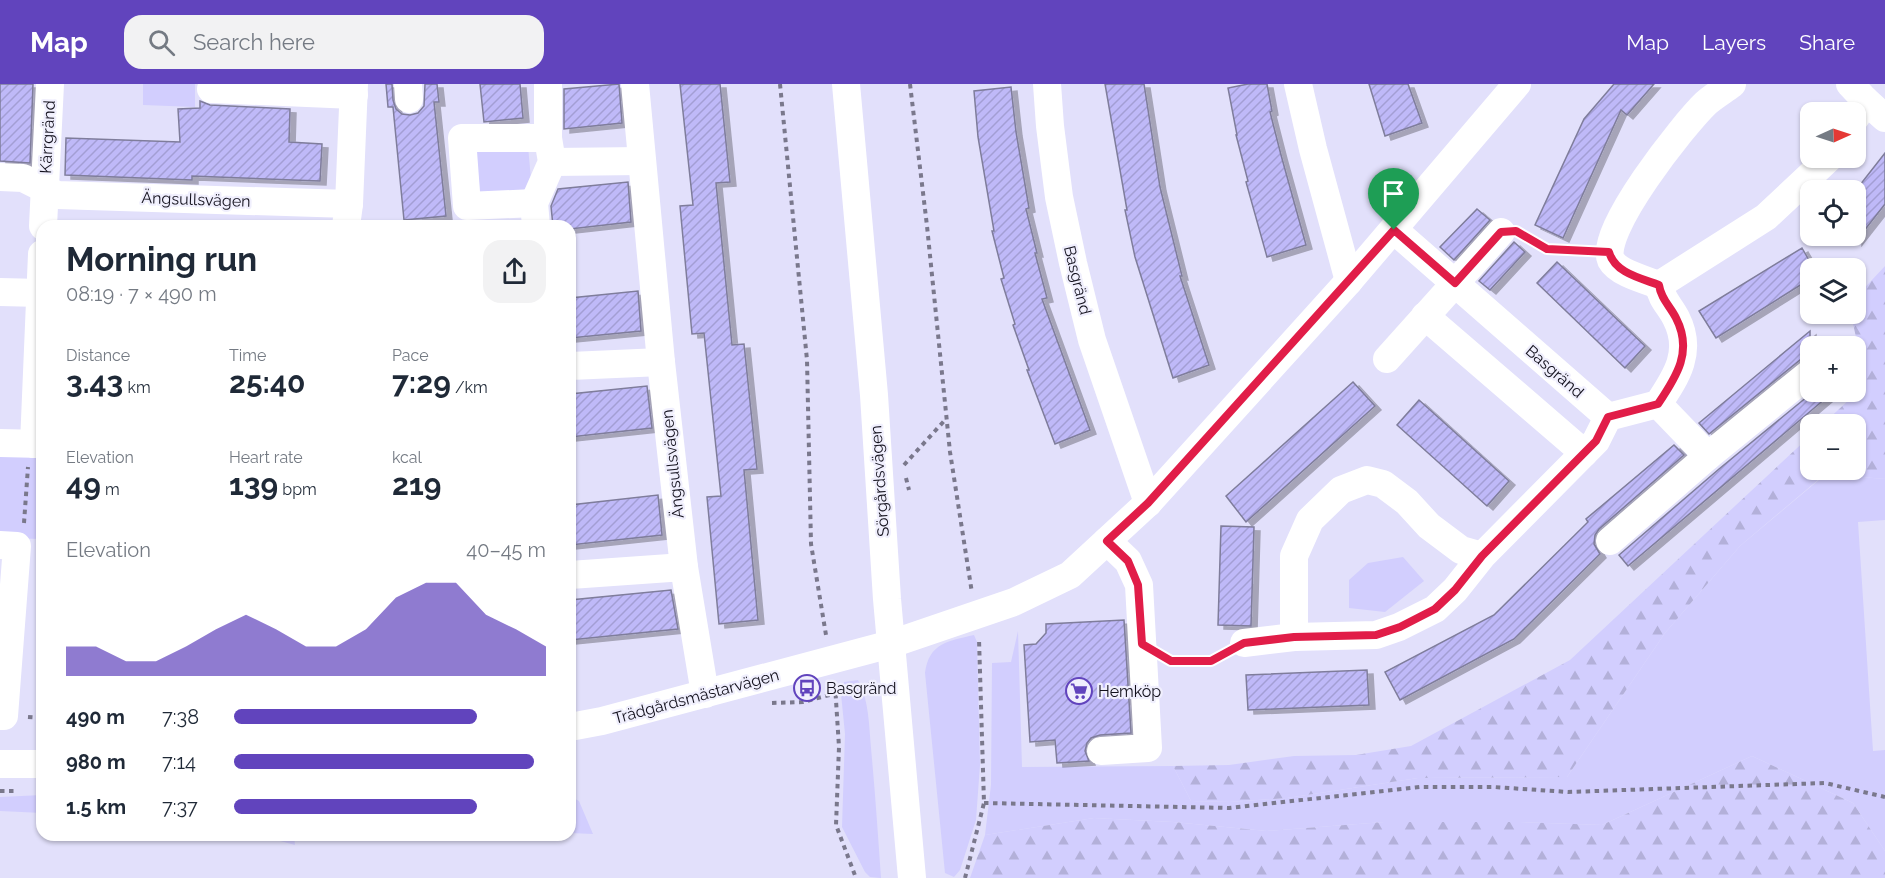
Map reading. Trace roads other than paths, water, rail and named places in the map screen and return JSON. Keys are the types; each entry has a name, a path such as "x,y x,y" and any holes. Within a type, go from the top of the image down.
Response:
{"street":[{"name":"Kärrgränd","path":"43,220 50,84"},
{"path":"548,84 550,150 535,215 467,206 462,138 550,150 642,161"},
{"name":"Ängsullsvägen","path":"636,84 661,362 684,567 705,694"},
{"name":"Sörgårdsvägen","path":"846,84 874,395 891,644 912,878"},
{"name":"Basgränd","path":"1047,84 1059,197 1073,263 1092,340 1148,503"},
{"path":"1298,84 1312,149 1348,281"},
{"path":"891,644 1014,602 1070,575 1148,503 1394,230 1517,84"},
{"path":"1659,285 1629,274 1612,262 1609,252 1610,241 1622,217 1660,158 1707,102 1732,84"},
{"path":"210,89 290,92 354,90"},
{"name":"Ängsullsvägen","path":"44,190 57,195 347,215 354,90"},
{"path":"1659,285 1766,216 1818,168"},
{"name":"Kärrgränd","path":"0,177 23,178 44,190"},
{"name":"Basgränd","path":"1394,230 1608,417"},
{"path":"1387,359 1501,232"},
{"path":"1244,643 1294,637 1376,635 1400,627 1435,609 1455,590 1482,556 1596,441 1608,417 1658,404 1681,365 1685,341 1676,318 1661,296 1659,285"},
{"path":"0,292 36,293"},
{"path":"1425,316 1584,453"},
{"path":"576,366 661,362"},
{"path":"1611,541 1708,456 1800,381"},
{"path":"1658,404 1708,456"},
{"path":"0,443 36,444"},
{"path":"1294,637 1294,556 1310,520 1341,490 1367,480 1383,484 1407,501 1429,526 1461,550 1482,556"},
{"path":"1101,751 1148,748 1138,585 1128,561 1107,541"},
{"path":"0,716 4,716 8,546"},
{"path":"576,575 684,567"},
{"name":"Trädgårdsmästarvägen","path":"576,726 602,721 891,644"},
{"path":"0,764 36,765"}],"place":[{"name":"Basgränd","path":"807,688"},
{"name":"Hemköp","path":"1079,691"}]}
